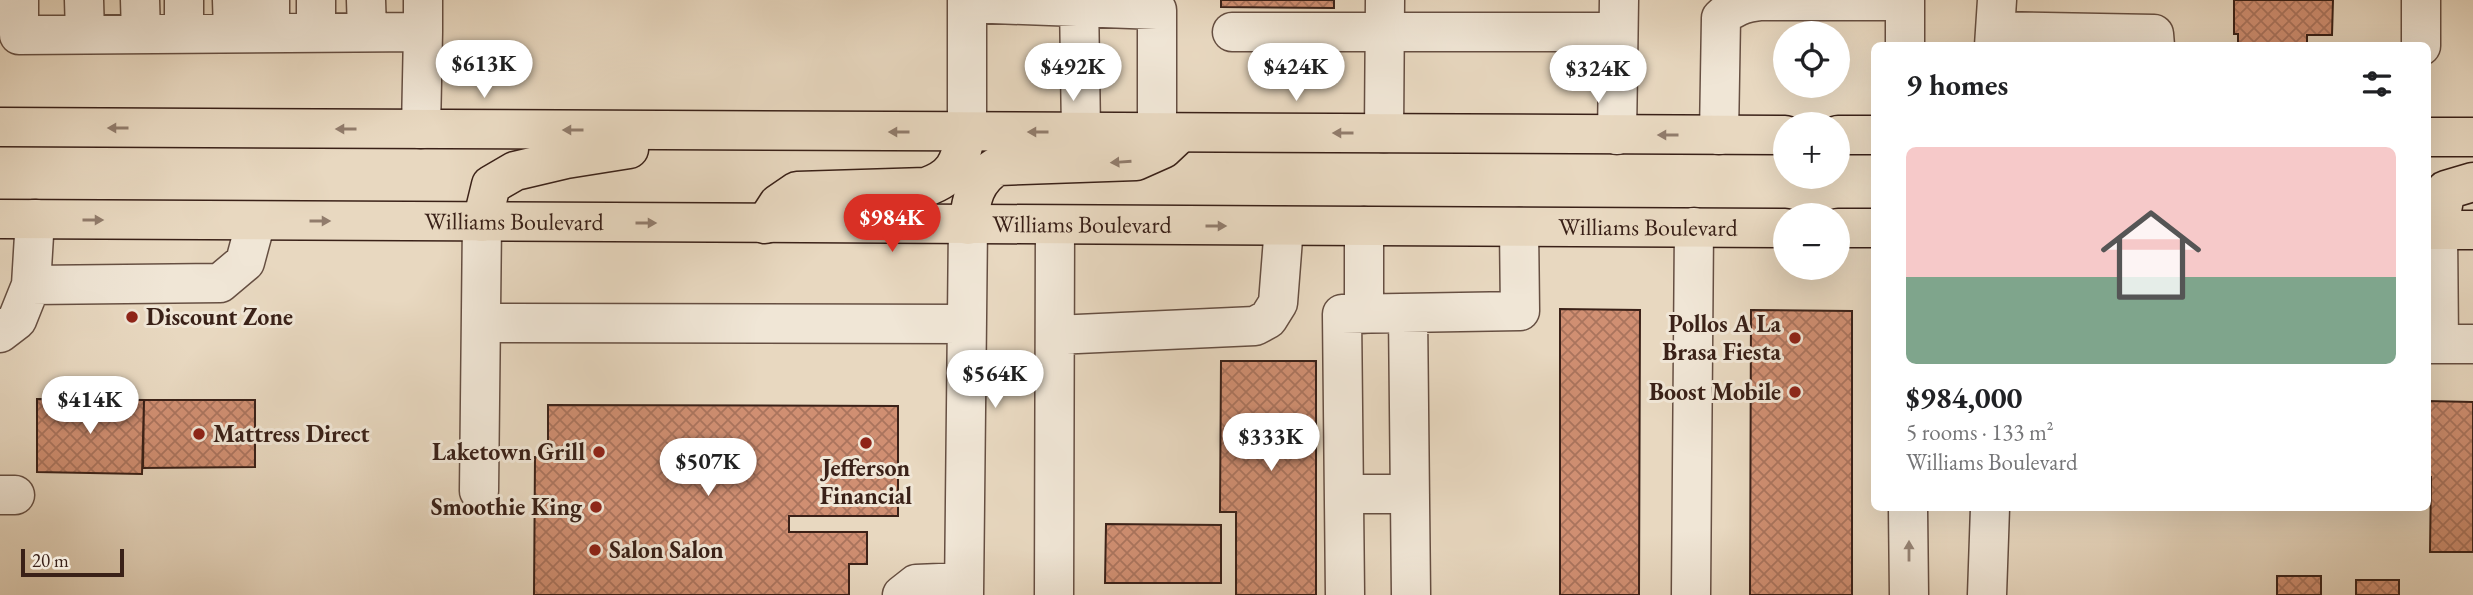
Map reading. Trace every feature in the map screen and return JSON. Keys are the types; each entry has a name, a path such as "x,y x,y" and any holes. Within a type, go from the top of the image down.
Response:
{"main road":[{"path":"0,127 1773,135"},
{"path":"482,222 491,185 514,171 566,159 752,131"},
{"path":"765,224 778,204 797,191 926,187 940,182 952,173 960,159 967,132"},
{"path":"968,225 972,197 987,172 998,166 1136,161 1163,149 1168,133"},
{"path":"1850,135 1871,135"},
{"path":"2431,137 2473,137"},
{"path":"2446,230 2446,190 2473,182"},
{"name":"Williams Boulevard","path":"18,219 1773,228"},
{"path":"1850,228 1871,228"}],"street":[{"path":"19,0 19,34 84,17 423,16 421,130"},
{"path":"1719,135 1721,18 1742,4 1761,1 1905,0 1905,42"},
{"path":"2421,0 2421,42"},
{"path":"967,132 967,2 1079,2 1157,10 1168,133"},
{"path":"1079,2 1081,132"},
{"path":"1384,133 1385,16"},
{"path":"1232,32 1385,16 1618,16 1617,135"},
{"path":"1995,25 2154,34 2155,42"},
{"path":"0,333 17,320 30,285 18,219"},
{"path":"30,285 220,283 245,262 256,221"},
{"path":"479,491 482,222"},
{"path":"902,595 916,584 964,589 968,225"},
{"path":"1054,595 1055,225"},
{"path":"1055,335 1255,326 1268,319 1278,303 1284,226"},
{"path":"1364,226 1364,314"},
{"path":"1345,595 1342,314 1520,311 1519,227"},
{"path":"1691,595 1694,227"},
{"path":"2446,230 2446,344"},
{"path":"1408,313 1411,595"},
{"path":"481,323 967,324"},
{"path":"1344,494 1410,494"},
{"path":"1908,511 1909,595"},
{"path":"1987,595 1990,511"}],"building":[{"path":"1221,0 1334,0 1334,8 1221,7"},
{"path":"2234,0 2333,0 2332,35 2307,35 2307,42 2238,42 2238,34 2234,34"},
{"path":"1560,309 1640,310 1639,595 1560,595"},
{"path":"1751,310 1852,311 1852,595 1750,595"},
{"path":"1221,361 1316,361 1316,595 1236,595 1236,512 1220,512"},
{"path":"37,399 144,400 142,474 37,472"},
{"name":"Mattress Direct","path":"144,400 255,400 255,467 143,468"},
{"path":"2431,401 2473,402 2473,552 2430,552"},
{"path":"548,405 898,406 898,516 789,516 789,532 867,532 867,564 849,564 849,595 534,595 535,457 548,457"},
{"path":"1106,524 1221,525 1221,583 1105,583"},
{"path":"2277,576 2321,576 2321,595 2277,595"},
{"path":"2356,580 2399,580 2399,595 2356,595"}],"place":[{"name":"Discount Zone","path":"132,317"},
{"name":"Pollos A La Brasa Fiesta","path":"1795,338"},
{"name":"Boost Mobile","path":"1795,392"},
{"name":"Mattress Direct","path":"199,434"},
{"name":"Jefferson Financial","path":"866,443"},
{"name":"Laketown Grill","path":"599,452"},
{"name":"Smoothie King","path":"596,507"},
{"name":"Salon Salon","path":"595,550"}]}
